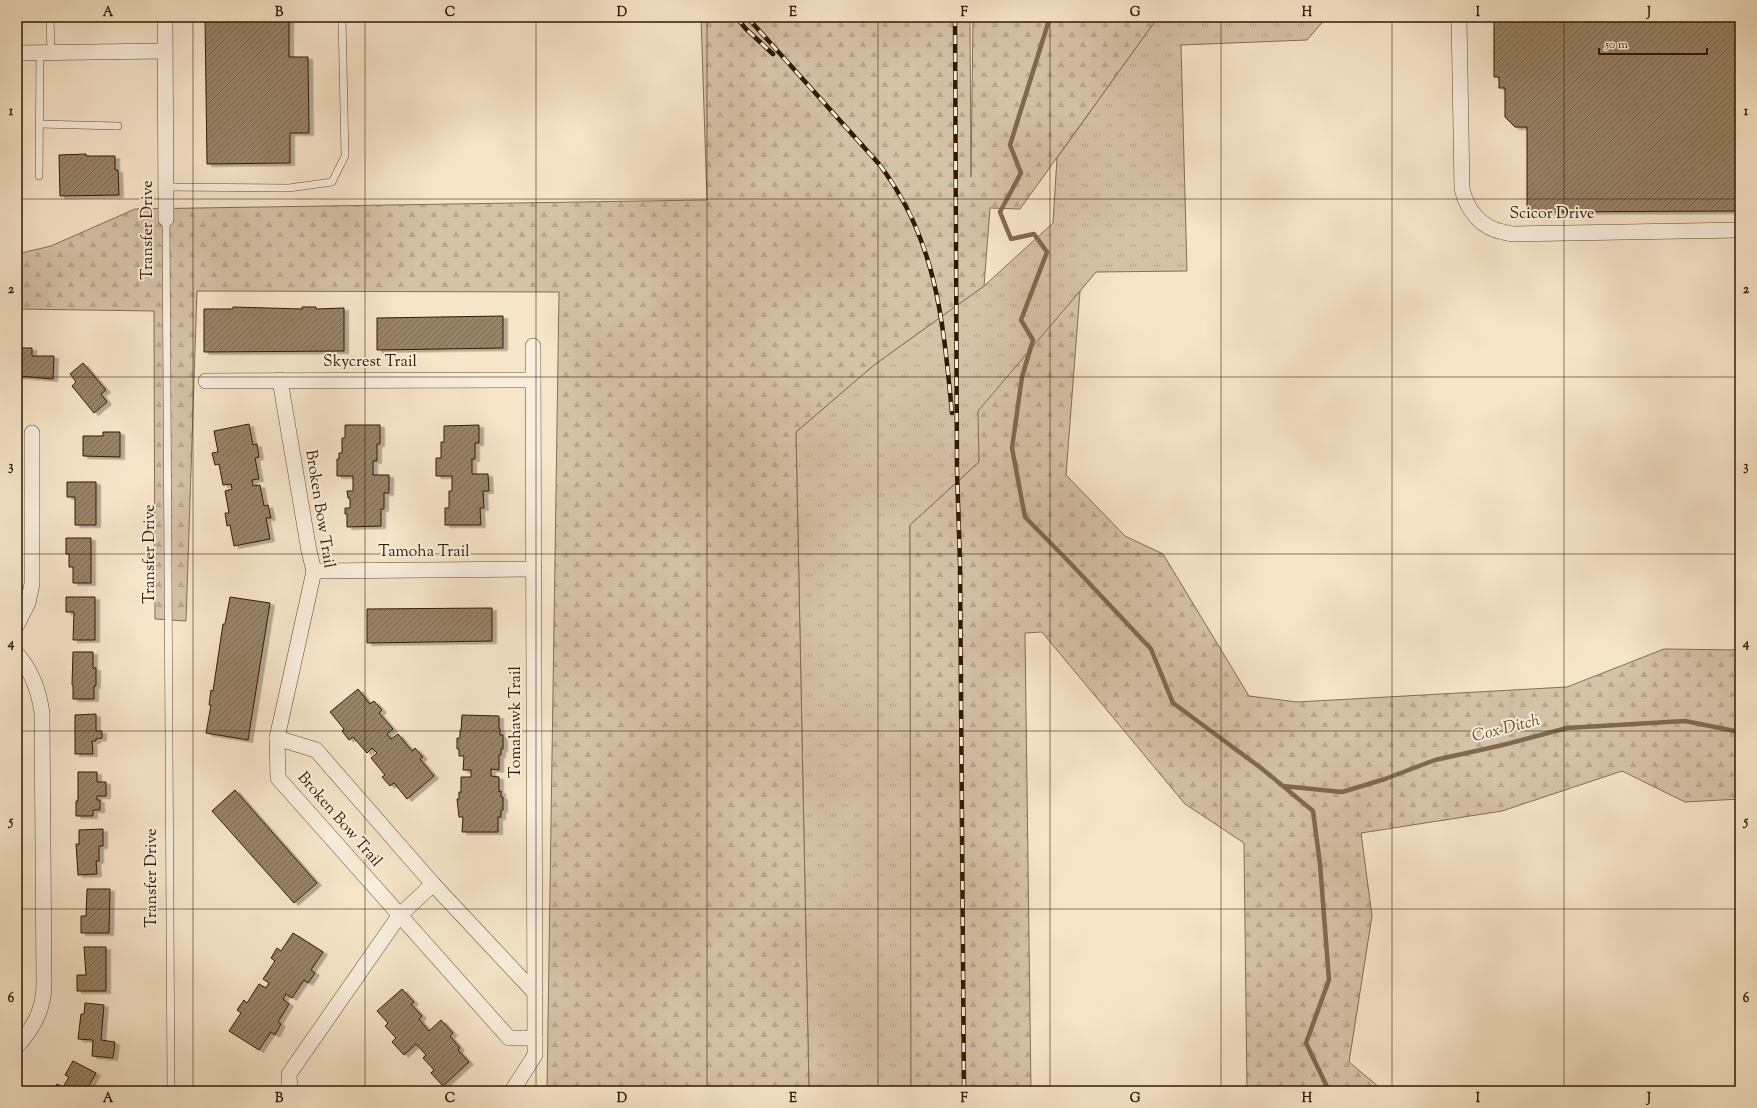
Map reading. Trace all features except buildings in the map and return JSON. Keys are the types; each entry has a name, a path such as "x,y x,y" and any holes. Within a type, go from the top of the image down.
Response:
{"street":[{"name":"Transfer Drive","path":"165,17 166,219"},
{"name":"Scicor Drive","path":"1459,17 1462,189 1468,206 1481,223 1502,232 1512,234 1740,230"},
{"path":"17,53 165,51"},
{"name":"Tomahawk Trail","path":"512,1091 535,1055 533,346"},
{"name":"Broken Bow Trail","path":"280,380 309,552 314,571 277,738 278,778 399,916 509,1038 535,1038"},
{"name":"Skycrest Trail","path":"206,381 533,380"},
{"path":"17,625 28,603 32,584 32,433"},
{"name":"Tamoha Trail","path":"314,571 534,569"},
{"path":"17,654 27,668 36,686 42,713 44,984 42,1006 37,1019 30,1032 17,1046"},
{"name":"Broken Bow Trail","path":"277,738 316,750 433,884 536,993"},
{"path":"290,1091 289,1074 399,916 433,884"}],"lane":[{"path":"39,176 39,124 45,52 50,17"},
{"path":"166,187 289,188 332,182 345,156 342,17"},
{"path":"39,124 118,126"},
{"name":"Transfer Drive","path":"166,219 171,1091"}],"green space":[{"path":"701,17 970,17 971,177 973,17 1158,17 1020,209 990,208 984,286 874,365 796,432 809,1091 547,1091 559,292 197,291 186,621 155,619 154,311 17,309 17,254 51,246 135,209 707,200"},
{"path":"1158,17 1327,17 1307,40 1181,45 1187,271 1096,272 981,409 979,462 910,525 911,1091 809,1091 796,432 874,365 984,286 1053,223 1057,158"},
{"path":"1080,291 1066,475 1125,536 1163,554 1249,696 1297,702 1567,687 1664,649 1740,650 1740,799 1685,802 1622,771 1502,811 1361,833 1372,916 1349,1062 1379,1087 1379,1091 1247,1091 1244,843 1185,804 1042,632 1025,633 1031,1091 911,1091 910,525 979,462 978,411"}],"waterway":[{"path":"1050,17 1010,145 1021,173 1000,212 1011,239 1034,234 1047,252 1021,320 1033,340 1022,377 1012,448 1025,517 1151,649 1173,703 1261,768 1313,811 1320,864 1329,980 1306,1043 1329,1091"},
{"name":"Cox Ditch","path":"1283,786 1342,792 1385,779 1435,760 1503,745 1567,728 1685,721 1740,732"}],"railway":[{"path":"736,17 746,29 773,54"},
{"path":"747,17 879,164 898,193 914,222 934,282 945,346 952,413"},
{"path":"955,17 957,471 960,563 964,1091"}]}
